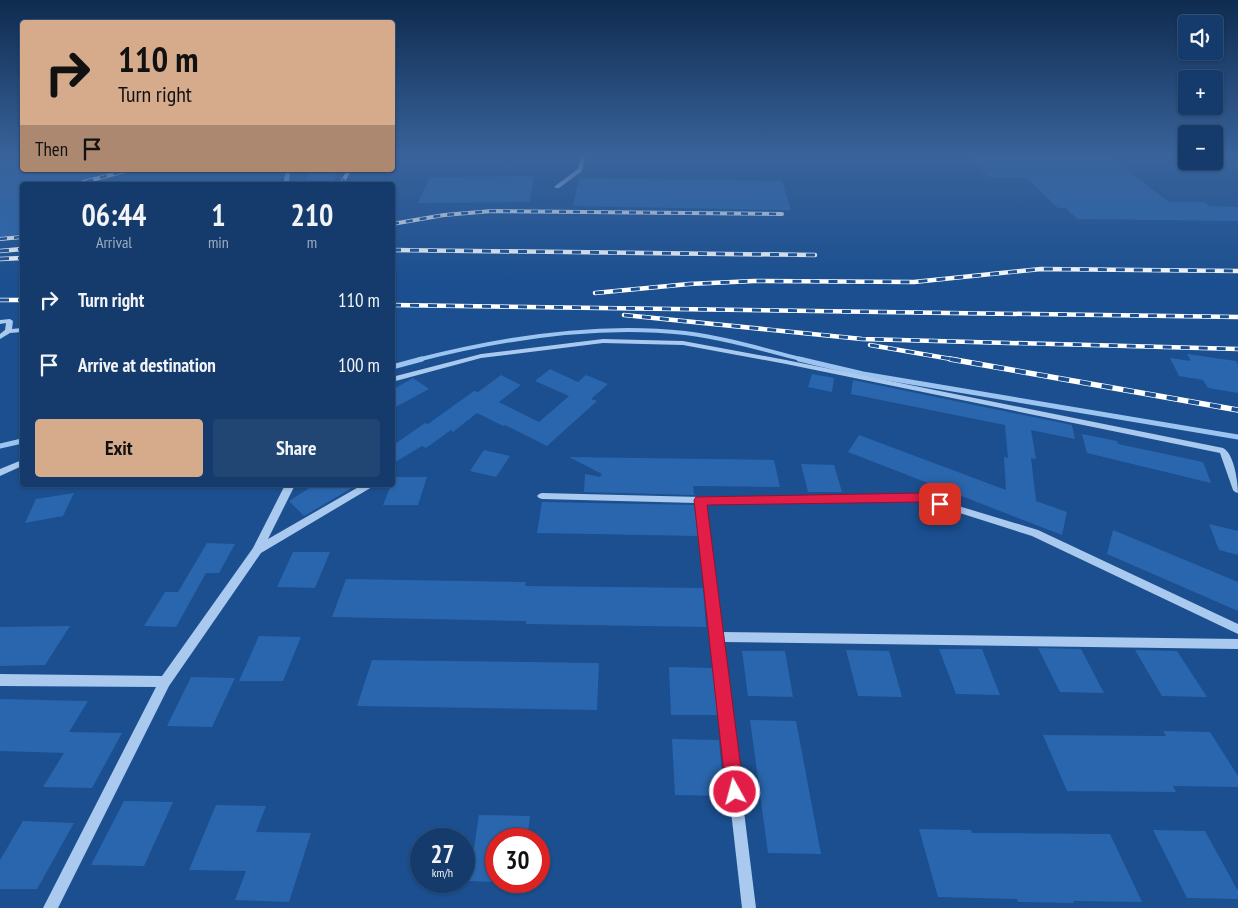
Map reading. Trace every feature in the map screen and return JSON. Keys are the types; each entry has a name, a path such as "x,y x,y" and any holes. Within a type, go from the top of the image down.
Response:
{"street":[{"path":"0,322 10,321 8,331"},
{"path":"0,337 8,331 20,330"},
{"path":"395,379 481,356 575,344 603,341 683,343 806,366 1223,451 1238,490"},
{"path":"0,473 20,464"},
{"path":"50,908 165,682 257,551 289,487"},
{"path":"257,551 366,487"},
{"path":"542,496 700,500 922,498 1035,533 1238,630"},
{"path":"700,500 749,908"},
{"path":"716,637 1238,644"},
{"path":"0,680 165,682"}],"building":[{"path":"0,198 20,198 20,234 0,239"},
{"path":"420,198 531,198 530,202 418,203"},
{"path":"575,198 787,198 791,210 573,206"},
{"path":"1048,198 1164,198 1169,202 1204,202 1210,206 1238,207 1238,221 1077,219 1066,208 1058,208"},
{"path":"1187,354 1236,361 1238,365 1238,393 1208,388 1203,380 1179,376 1170,358 1191,361"},
{"path":"550,369 578,382 586,375 608,384 591,399 597,401 547,446 477,413 453,432 451,430 426,448 422,446 395,462 395,444 425,423 428,424 474,391 478,392 501,375 521,385 499,402 539,422 569,396 535,381"},
{"path":"812,374 834,378 832,392 808,387"},
{"path":"413,378 429,389 395,407 395,388"},
{"path":"853,380 1072,425 1075,439 1031,430 1036,459 1031,458 1036,501 1067,512 1062,535 848,452 859,435 1006,490 1004,457 1008,458 1005,425 851,394"},
{"path":"1082,434 1117,441 1118,444 1203,462 1211,483 1087,453"},
{"path":"484,450 510,456 496,477 470,471"},
{"path":"569,457 774,460 780,487 693,486 694,495 584,492 585,474 600,477 602,474"},
{"path":"801,464 834,465 842,492 808,492"},
{"path":"395,477 427,477 418,505 383,505 390,487 395,487"},
{"path":"311,487 354,487 304,516 289,501"},
{"path":"74,493 63,516 25,523 36,499"},
{"path":"542,502 694,505 698,536 537,533"},
{"path":"1209,524 1238,531 1238,555 1219,550"},
{"path":"1113,530 1238,582 1238,611 1107,554"},
{"path":"207,543 235,544 219,573 206,573 176,627 144,626 165,592 178,592"},
{"path":"293,552 330,552 315,588 277,587"},
{"path":"346,579 526,582 525,586 703,588 706,627 526,624 526,621 332,617"},
{"path":"70,626 45,665 0,666 0,627"},
{"path":"259,636 301,637 283,681 239,681"},
{"path":"1038,648 1081,649 1104,693 1060,692"},
{"path":"939,649 982,649 1000,695 956,694"},
{"path":"846,650 889,651 902,697 858,696"},
{"path":"1135,650 1177,651 1207,697 1162,696"},
{"path":"742,651 785,651 793,697 748,696"},
{"path":"372,660 599,663 597,710 357,706"},
{"path":"669,667 713,668 717,715 671,715"},
{"path":"191,677 235,678 212,727 167,726"},
{"path":"0,699 88,701 69,732 122,733 92,788 43,787 64,753 0,751"},
{"path":"750,720 796,721 821,854 768,853"},
{"path":"1163,731 1210,732 1238,776 1238,787 1173,786 1176,792 1067,791 1043,735 1166,736"},
{"path":"672,739 719,740 724,796 675,795"},
{"path":"124,801 173,802 144,866 91,865"},
{"path":"216,805 266,806 256,832 311,833 289,902 235,900 246,871 189,870"},
{"path":"479,815 530,816 528,828 485,828 485,882 475,881 475,841"},
{"path":"23,821 74,823 37,889 0,889 0,860"},
{"path":"919,829 971,830 972,833 1110,834 1142,902 1018,902 1017,899 938,897"},
{"path":"1153,830 1205,831 1238,891 1238,899 1187,898"}],"waterway":[{"path":"417,360 516,339 550,334 618,330 651,330 700,335 804,360"},
{"path":"395,366 422,359"},
{"path":"799,359 863,374 1238,437"},
{"path":"0,446 20,441"}],"railway":[{"path":"395,223 444,215 492,211 782,214"},
{"path":"0,239 20,237"},
{"path":"0,251 20,249"},
{"path":"395,250 815,255"},
{"path":"0,259 20,258"},
{"path":"595,293 689,284 754,281 914,282 1041,269 1238,271"},
{"path":"0,300 20,300"},
{"path":"395,305 1238,317"},
{"path":"624,315 862,339 1238,349"},
{"path":"870,345 957,360"},
{"path":"950,359 1238,410"}],"route":[{"path":"735,792 700,500 922,498 940,504"}]}
